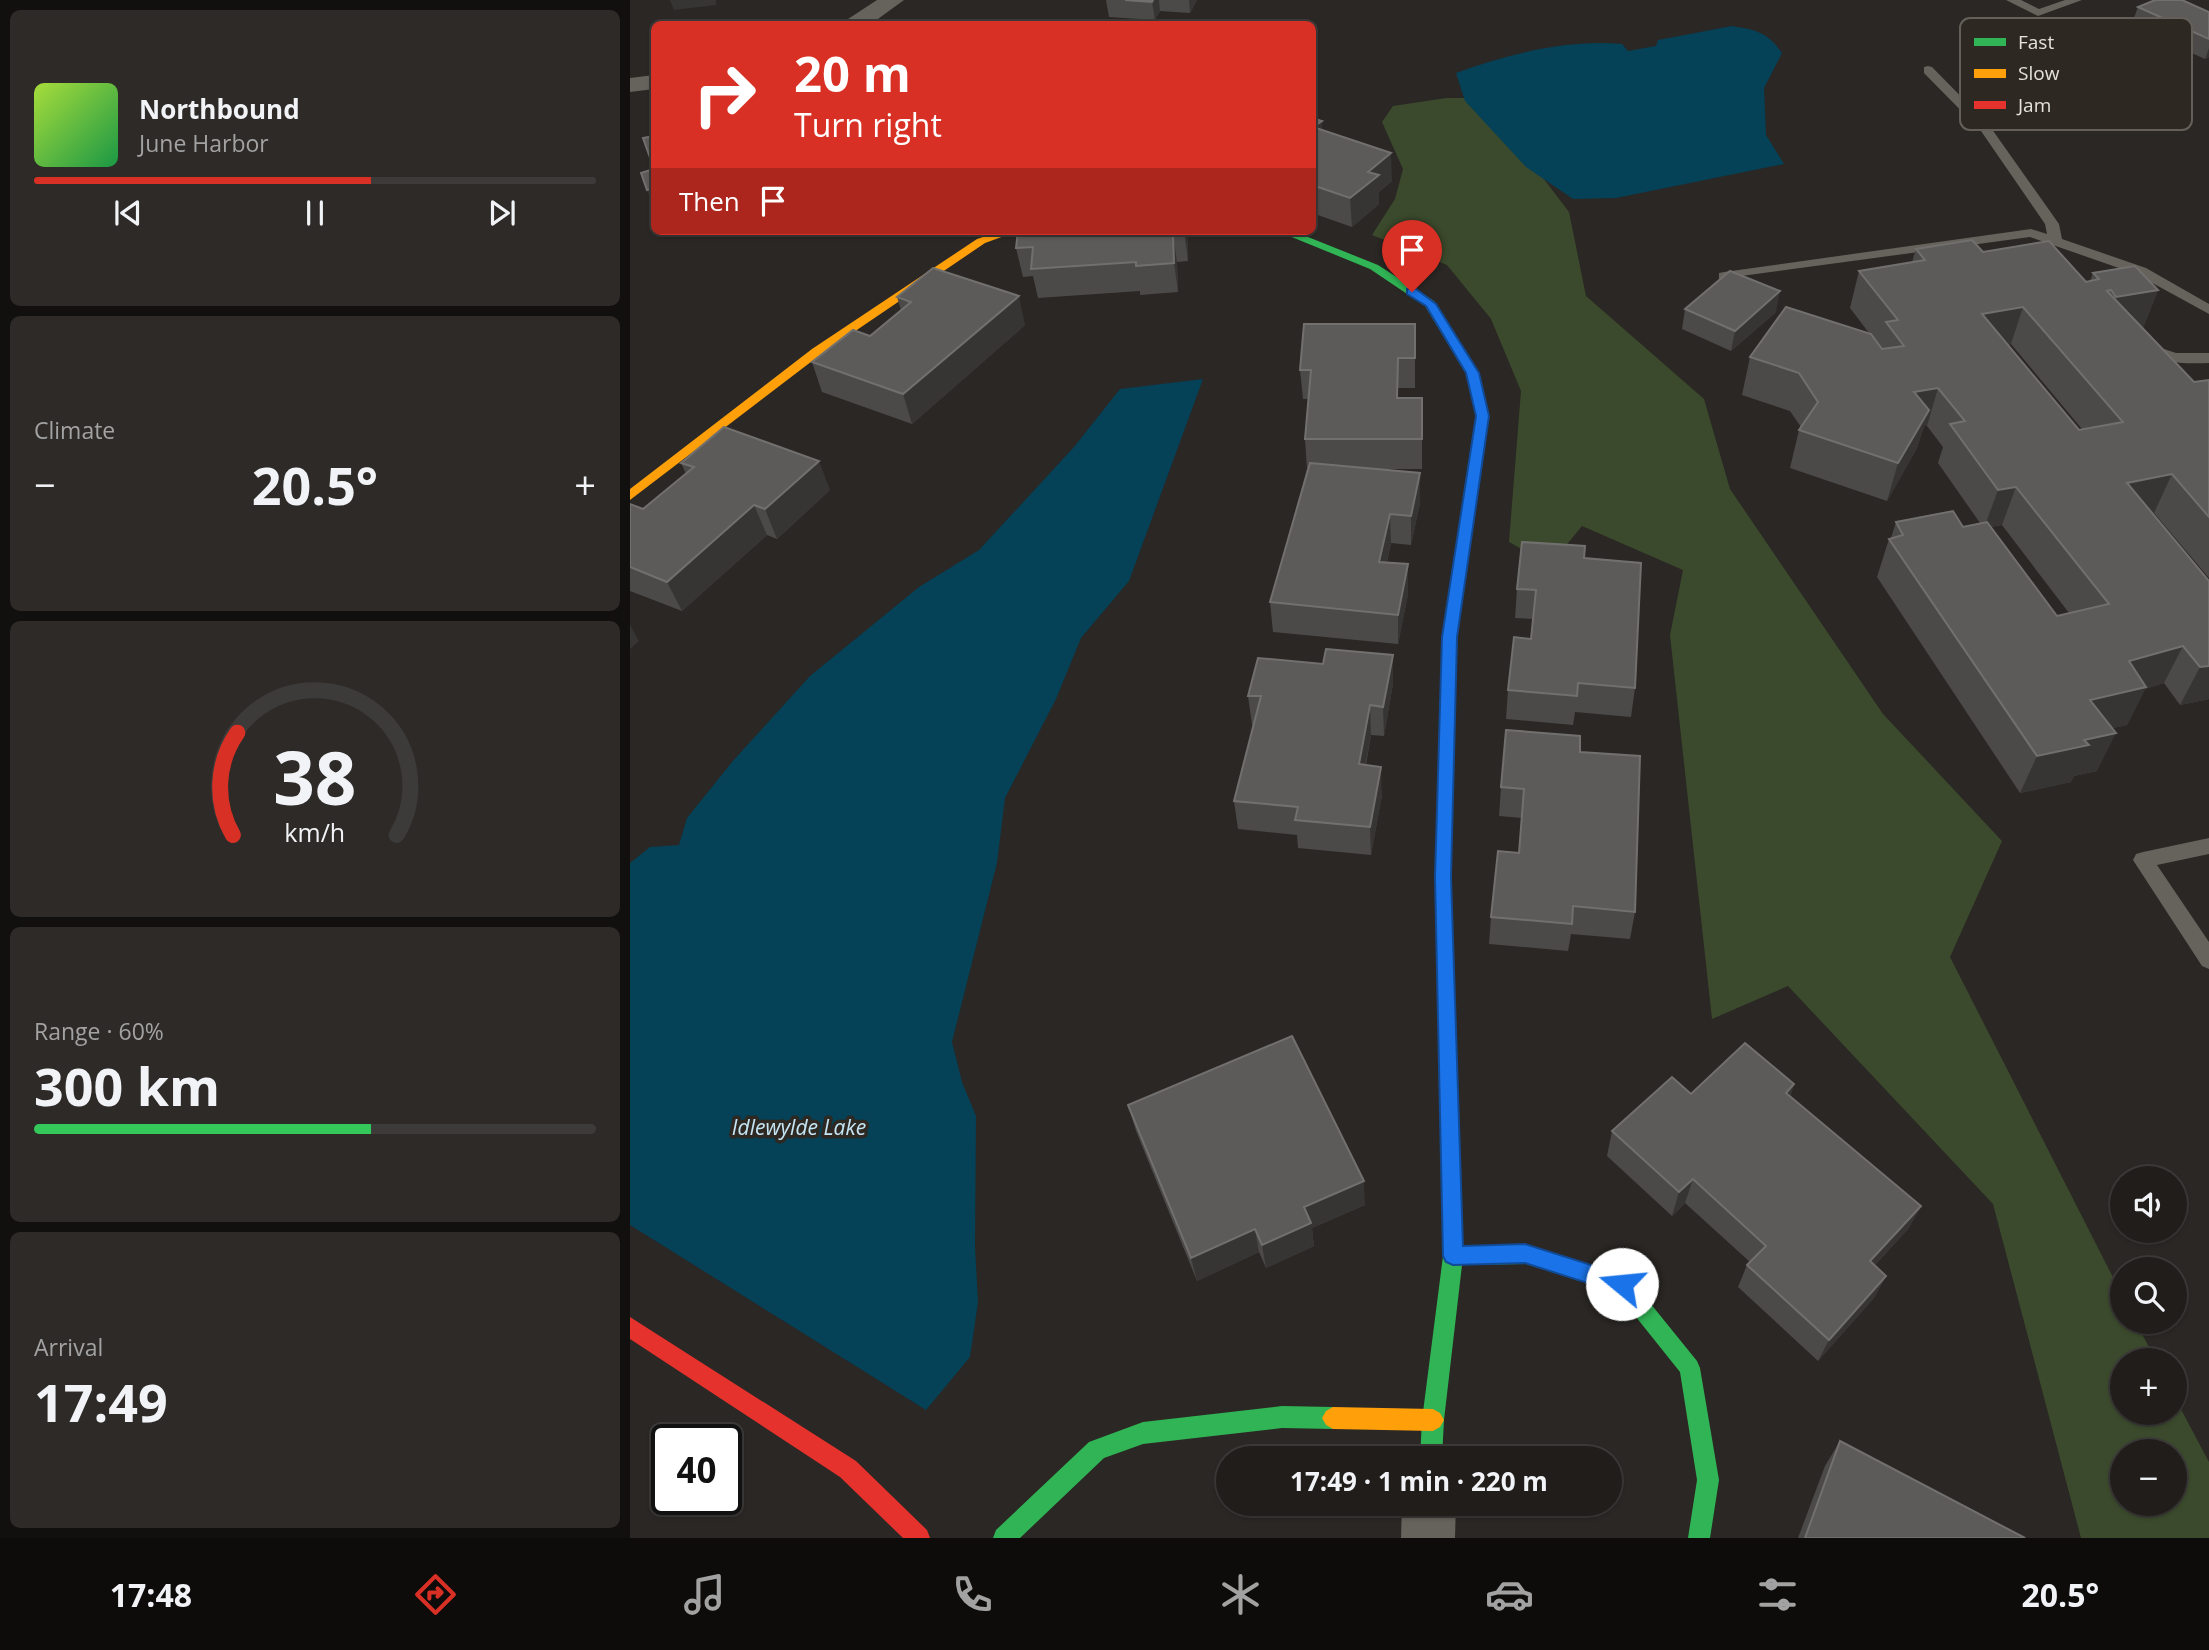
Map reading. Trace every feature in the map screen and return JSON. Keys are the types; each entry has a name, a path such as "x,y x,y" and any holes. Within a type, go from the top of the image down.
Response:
{"street":[{"path":"861,21 893,0"},
{"path":"630,85 651,82"},
{"path":"630,496 816,352 981,241 1000,235"},
{"path":"1293,235 1374,267 1430,304 1472,373 1482,416 1450,637 1443,877 1453,1256 1432,1446"},
{"path":"1453,1256 1525,1254 1622,1284 1690,1368 1708,1480 1699,1538"},
{"path":"630,1327 848,1469 919,1538"},
{"path":"1004,1538 1097,1450 1143,1433 1282,1418 1433,1420"},
{"path":"1428,1538 1429,1516"}],"lane":[{"path":"2012,0 2038,13 2076,0"},
{"path":"1928,70 1960,100"},
{"path":"1986,130 2052,224 2056,242"},
{"path":"1724,276 2031,233 2141,271 2209,310"},
{"path":"2105,278 2120,264"},
{"path":"2134,341 2172,357 2209,358"},
{"path":"2209,846 2143,860 2209,960"}],"green space":[{"path":"1446,98 1482,98 1569,212 1586,296 1704,399 1730,489 1883,714 2002,841 1950,957 2110,1271 2110,1334 2142,1334 2150,1348 2110,1348 2110,1425 2187,1425 2187,1421 2209,1462 2209,1538 2081,1538 1993,1204 1788,986 1712,1019 1670,635 1683,570 1582,526 1550,565 1509,542 1521,391 1491,319 1447,265 1372,235 1395,199 1403,169 1382,122 1393,106"}],"water":[{"path":"1732,26 1761,33 1782,53 1764,88 1766,135 1784,164 1616,198 1573,199 1526,167 1465,101 1456,73 1496,60 1559,46 1622,44 1628,51 1656,46 1658,40"},
{"name":"Idlewylde Lake","path":"1203,379 1129,581 1081,638 1056,699 1005,798 997,863 952,1042 962,1082 976,1116 975,1246 978,1302 970,1357 926,1410 630,1225 630,863 650,847 679,845 687,818 732,762 810,676 919,587 979,550 1074,447 1120,389"}],"building":[{"path":"2155,0 2182,0 2209,12 2209,39 2192,31 2192,18 2162,18 2138,7"},
{"path":"1316,128 1391,153 1368,172 1379,175 1350,198 1316,186"},
{"path":"651,137 651,161 643,138"},
{"path":"651,170 651,189 647,190 641,173"},
{"path":"1018,235 1173,235 1174,263 1136,266 1136,262 1031,269 1033,247 1016,248"},
{"path":"1972,240 1983,252 2049,241 2086,282 2099,279 2093,273 2135,266 2158,290 2116,297 2111,290 2107,291 2194,382 2209,380 2209,517 2172,474 2127,483 2209,581 2209,666 2200,667 2183,646 2129,661 2146,687 2090,700 2116,733 2084,740 2089,745 2037,756 1889,539 1903,535 1896,522 1953,511 1963,527 1987,522 2057,616 2109,604 2016,487 1998,490 1950,424 1965,421 1938,388 1914,392 1929,410 1898,463 1799,430 1818,402 1799,373 1750,357 1786,307 1871,334 1882,349 1904,346 1886,322 1898,320 1859,271 1925,260 1916,249","holes":["2023,307 2123,422 2079,430 1982,314"]},
{"path":"933,268 1019,296 903,394 812,362 853,330 870,336 911,302 897,297"},
{"path":"1730,271 1780,291 1735,331 1685,309"},
{"path":"1304,324 1415,324 1415,358 1398,358 1397,398 1422,398 1422,439 1305,439 1311,370 1300,370"},
{"path":"724,427 819,461 765,509 754,505 667,582 630,567 630,504 643,509 694,467 681,463"},
{"path":"1310,463 1420,473 1411,516 1390,514 1379,562 1408,564 1398,615 1270,602"},
{"path":"1522,542 1585,546 1584,558 1641,563 1635,688 1578,683 1577,696 1508,690 1514,637 1531,639 1536,590 1517,589"},
{"path":"1326,649 1393,655 1383,707 1370,705 1359,764 1381,767 1370,827 1295,820 1298,807 1234,801 1261,696 1248,696 1258,658 1323,664"},
{"path":"1506,730 1580,736 1580,752 1640,756 1635,912 1573,906 1572,924 1491,917 1498,851 1519,853 1524,789 1501,787"},
{"path":"1292,1036 1364,1181 1304,1207 1311,1223 1262,1245 1255,1229 1191,1258 1128,1105"},
{"path":"1745,1043 1794,1084 1786,1093 1921,1206 1870,1261 1886,1276 1829,1340 1747,1265 1766,1246 1693,1179 1679,1192 1612,1131 1672,1077 1691,1094"},
{"path":"1840,1441 2025,1538 1805,1538"}],"traffic: fast":[{"path":"1293,235 1374,267 1430,304 1472,373 1482,417 1453,615"},
{"path":"1432,1446 1453,1256 1449,1114"},
{"path":"1453,1256 1526,1254 1622,1284 1690,1368 1708,1480 1699,1538"},
{"path":"1004,1538 1097,1450 1143,1433 1282,1417 1333,1418"}],"traffic: slow":[{"path":"630,496 816,352 981,241 1000,235"},
{"path":"1449,1114 1443,877 1450,637 1453,615"},
{"path":"1333,1418 1433,1420"}],"traffic: jam":[{"path":"630,1327 848,1469 919,1538"}],"route":[{"path":"1412,292 1430,304 1472,373 1482,416 1450,637 1443,877 1446,1074 1453,1256 1525,1254 1622,1284"}]}
